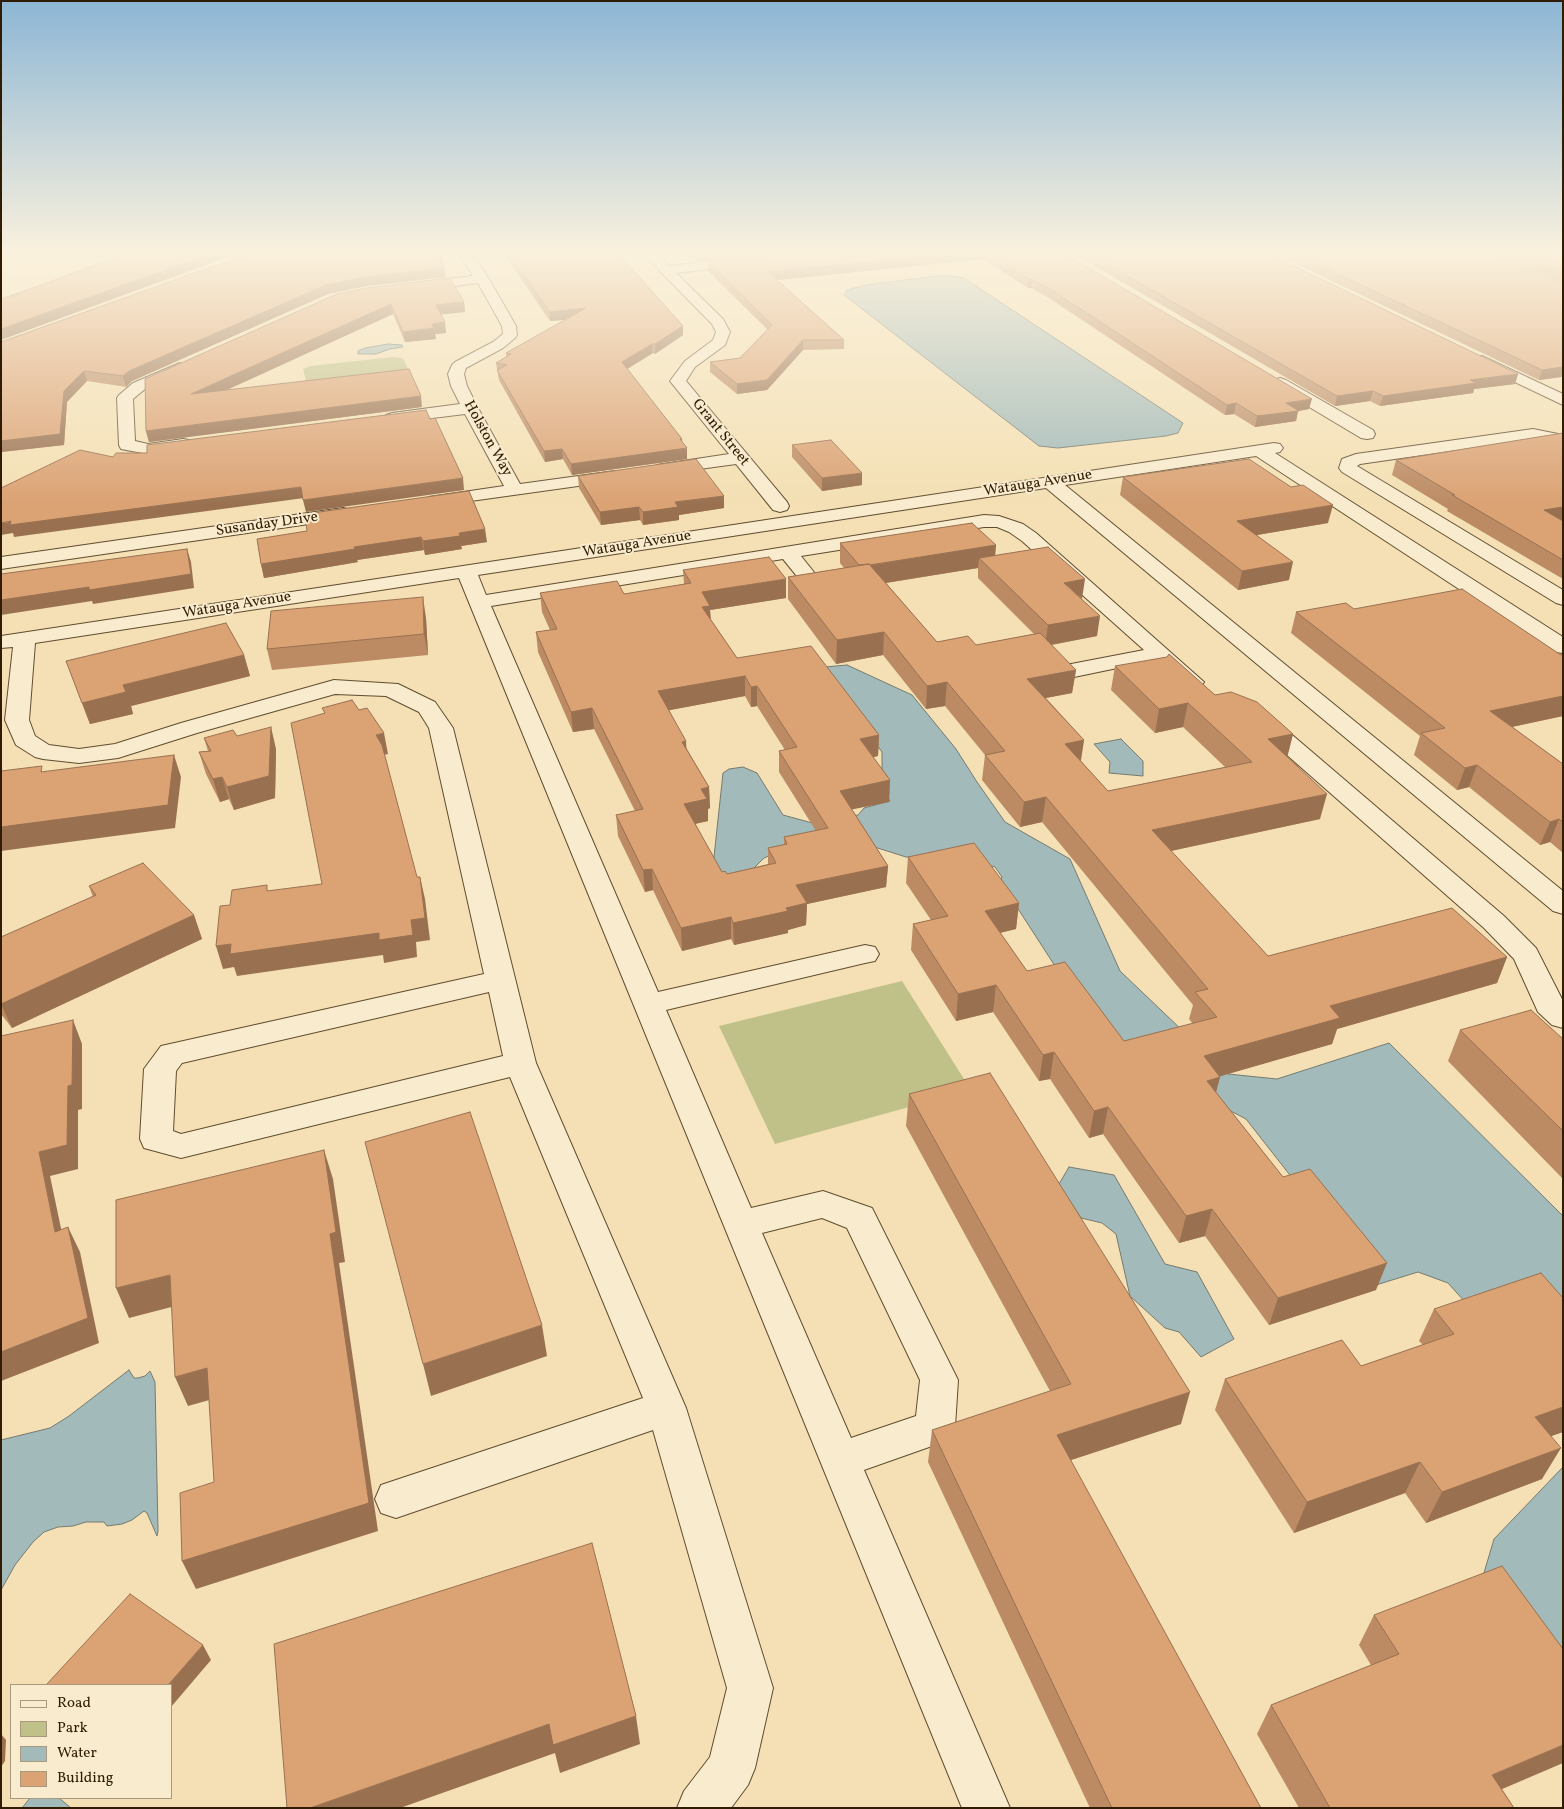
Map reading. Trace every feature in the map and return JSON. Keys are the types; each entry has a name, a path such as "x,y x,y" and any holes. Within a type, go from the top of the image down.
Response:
{"street":[{"name":"Holston Way","path":"508,335 498,344 460,364 456,374 459,386 470,408 515,490"},
{"name":"Grant Street","path":"721,335 720,342 690,364 678,381 780,506"},
{"path":"1466,353 1563,400"},
{"path":"192,362 139,386 125,398 127,445 148,448 197,442"},
{"path":"1265,375 1367,434"},
{"path":"373,421 470,408"},
{"path":"1563,440 1533,434 1356,459 1348,463 1348,468 1563,599"},
{"name":"Watauga Avenue","path":"13,640 1266,449 1563,647"},
{"path":"416,504 740,458"},
{"path":"1050,482 1563,906"},
{"name":"Susanday Drive","path":"1,563 357,512"},
{"path":"492,600 984,521 999,522 1016,528 1029,537 1211,696"},
{"path":"787,552 815,586"},
{"path":"490,568 492,600 648,1004 986,1808"},
{"path":"466,571 492,600"},
{"path":"13,640 17,720 24,740 43,752 80,756 118,751 189,728 334,687 390,689 427,707 441,728 520,1063 666,1408 750,1688 731,1768 702,1808"},
{"path":"1074,670 1160,653"},
{"path":"1246,714 1261,720 1494,922 1526,955 1549,1005 1563,1018"},
{"path":"648,1004 865,954"},
{"path":"500,980 172,1054 160,1069 156,1139 181,1146 520,1063"},
{"path":"741,1224 823,1204 860,1218 939,1380 936,1427 841,1460"},
{"path":"396,1499 666,1408"}],"green space":[{"path":"393,357 403,358 408,369 306,381 303,369 310,366"},
{"path":"902,981 971,1090 775,1144 719,1026"}],"water":[{"path":"896,335 1051,335 1183,423 1178,433 1166,436 1058,448 1039,446"},
{"path":"388,344 402,345 403,347 376,354 358,354 358,351 365,348"},
{"path":"847,665 912,695 956,749 1005,822 1070,859 1120,971 1228,1074 1277,1079 1389,1043 1563,1216 1563,1417 1448,1283 1418,1272 1376,1285 1246,1119 1139,1063 1055,966 1000,881 1002,877 995,867 974,861 906,857 846,838 805,841 764,858 750,872 723,877 713,866 723,773 729,769 743,767 757,773 783,815 816,824 858,815 864,808 890,801 877,781 882,780 882,752 860,722 814,668"},
{"path":"1121,739 1143,761 1143,776 1109,773 1110,762 1094,744"},
{"path":"1069,1167 1114,1175 1165,1264 1197,1272 1234,1339 1201,1357 1179,1332 1165,1328 1130,1296 1116,1234 1102,1223 1081,1218 1059,1184"},
{"path":"129,1370 134,1378 145,1376 150,1371 155,1382 157,1536 147,1513 144,1511 132,1520 122,1524 107,1526 104,1522 86,1522 73,1526 58,1527 44,1532 33,1542 15,1565 1,1590 1,1440 50,1428 69,1416"},
{"path":"1563,1467 1563,1698 1481,1583 1494,1539"},
{"path":"29,1799 60,1799 71,1808 22,1808"}],"building":[{"path":"19,335 211,335 129,371 123,376 84,371 64,391 60,434 1,441 1,342"},
{"path":"243,335 321,335 191,394 409,369 421,396 146,431 145,379"},
{"path":"537,335 668,335 622,362 687,448 571,464 562,449 544,451 497,370 507,365 496,363 511,354 506,353"},
{"path":"762,335 839,335 844,340 803,340 767,380 737,384 710,362 740,358"},
{"path":"1121,335 1204,335 1312,399 1286,403 1299,411 1257,416 1236,403 1227,405"},
{"path":"1231,335 1438,335 1518,374 1470,380 1476,383 1383,396 1373,391 1337,396"},
{"path":"1468,335 1563,335 1563,367 1542,370"},
{"path":"426,410 430,419 435,418 463,478 303,500 301,487 10,525 11,521 1,523 1,488 80,450 113,457 116,453 147,453 147,445"},
{"path":"1563,433 1563,507 1544,510 1563,521 1563,560 1396,460"},
{"path":"831,440 862,473 822,478 792,445"},
{"path":"696,459 724,496 675,502 678,507 643,512 639,507 600,512 578,476"},
{"path":"1249,459 1291,487 1303,485 1333,505 1237,521 1293,562 1242,571 1123,477"},
{"path":"469,491 485,529 459,533 460,536 423,541 421,537 261,564 257,539 307,531 305,514"},
{"path":"972,523 996,545 870,565 859,565 840,543"},
{"path":"1048,547 1085,579 1064,583 1100,616 1048,625 979,558"},
{"path":"187,549 191,574 89,590 89,587 1,600 1,574"},
{"path":"769,557 786,579 702,592 710,606 702,607 737,658 811,646 879,735 860,739 890,780 840,791 888,866 796,885 807,903 786,908 788,911 733,923 731,917 681,928 652,869 643,870 616,815 643,809 592,708 571,712 536,632 557,629 540,593 617,581 624,594 691,583 683,570","holes":["745,676 751,687 757,686 797,747 779,751 828,828 784,837 787,844 768,848 776,863 727,874 725,871 722,872 684,804 707,799 701,789 709,787 682,742 686,741 658,691"]},
{"path":"869,564 937,642 968,636 976,645 1040,633 1076,670 1027,679 1084,740 1065,744 1108,791 1252,762 1188,703 1159,709 1115,666 1167,657 1169,654 1215,695 1231,692 1257,702 1293,734 1268,739 1327,794 1152,830 1268,956 1452,908 1507,957 1330,1006 1340,1018 1204,1056 1220,1077 1207,1081 1283,1177 1310,1169 1387,1263 1278,1298 1212,1209 1186,1216 1108,1107 1094,1111 1054,1052 1043,1055 996,985 958,994 913,924 948,916 908,857 974,843 1019,903 985,911 1027,971 1065,962 1124,1041 1217,1017 1195,992 1208,989 1046,797 1024,802 985,755 1005,751 947,682 927,686 884,632 837,640 788,577"},
{"path":"1462,589 1561,655 1563,654 1563,696 1490,711 1563,764 1563,822 1559,819 1550,822 1477,765 1465,768 1421,733 1445,728 1296,612 1346,603 1354,609"},
{"path":"423,597 424,634 267,649 271,611"},
{"path":"226,623 244,655 123,685 126,692 82,703 66,661"},
{"path":"352,700 359,710 367,708 384,733 376,735 382,745 417,877 420,877 425,918 411,920 413,935 379,940 379,933 230,954 231,944 216,946 220,906 230,905 232,890 267,885 267,891 322,884 291,723 325,713 322,708"},
{"path":"271,727 269,776 227,787 222,777 213,779 199,752 211,751 204,738 233,730 237,736"},
{"path":"174,755 168,805 1,827 1,771 42,766 41,772"},
{"path":"143,863 194,915 1,1004 1,937 96,895 89,886"},
{"path":"1531,1010 1563,1039 1563,1131 1460,1030"},
{"path":"73,1020 72,1085 68,1086 67,1145 39,1152 55,1232 68,1227 88,1318 1,1352 1,1036"},
{"path":"990,1073 1190,1392 1057,1435 1261,1808 1112,1808 932,1430 1071,1384 909,1094"},
{"path":"470,1112 542,1325 423,1364 365,1142"},
{"path":"324,1150 336,1232 330,1234 369,1503 182,1561 180,1493 214,1482 207,1368 175,1377 170,1275 116,1288 116,1200"},
{"path":"1541,1273 1563,1298 1563,1407 1535,1417 1561,1448 1442,1492 1420,1462 1307,1502 1225,1379 1342,1340 1361,1366 1454,1334 1434,1309"},
{"path":"592,1543 636,1716 553,1745 549,1724 310,1808 287,1808 274,1644"},
{"path":"1502,1566 1563,1649 1563,1745 1492,1775 1514,1808 1330,1808 1271,1705 1399,1654 1374,1615"},
{"path":"130,1594 203,1645 169,1684 47,1684"}]}
